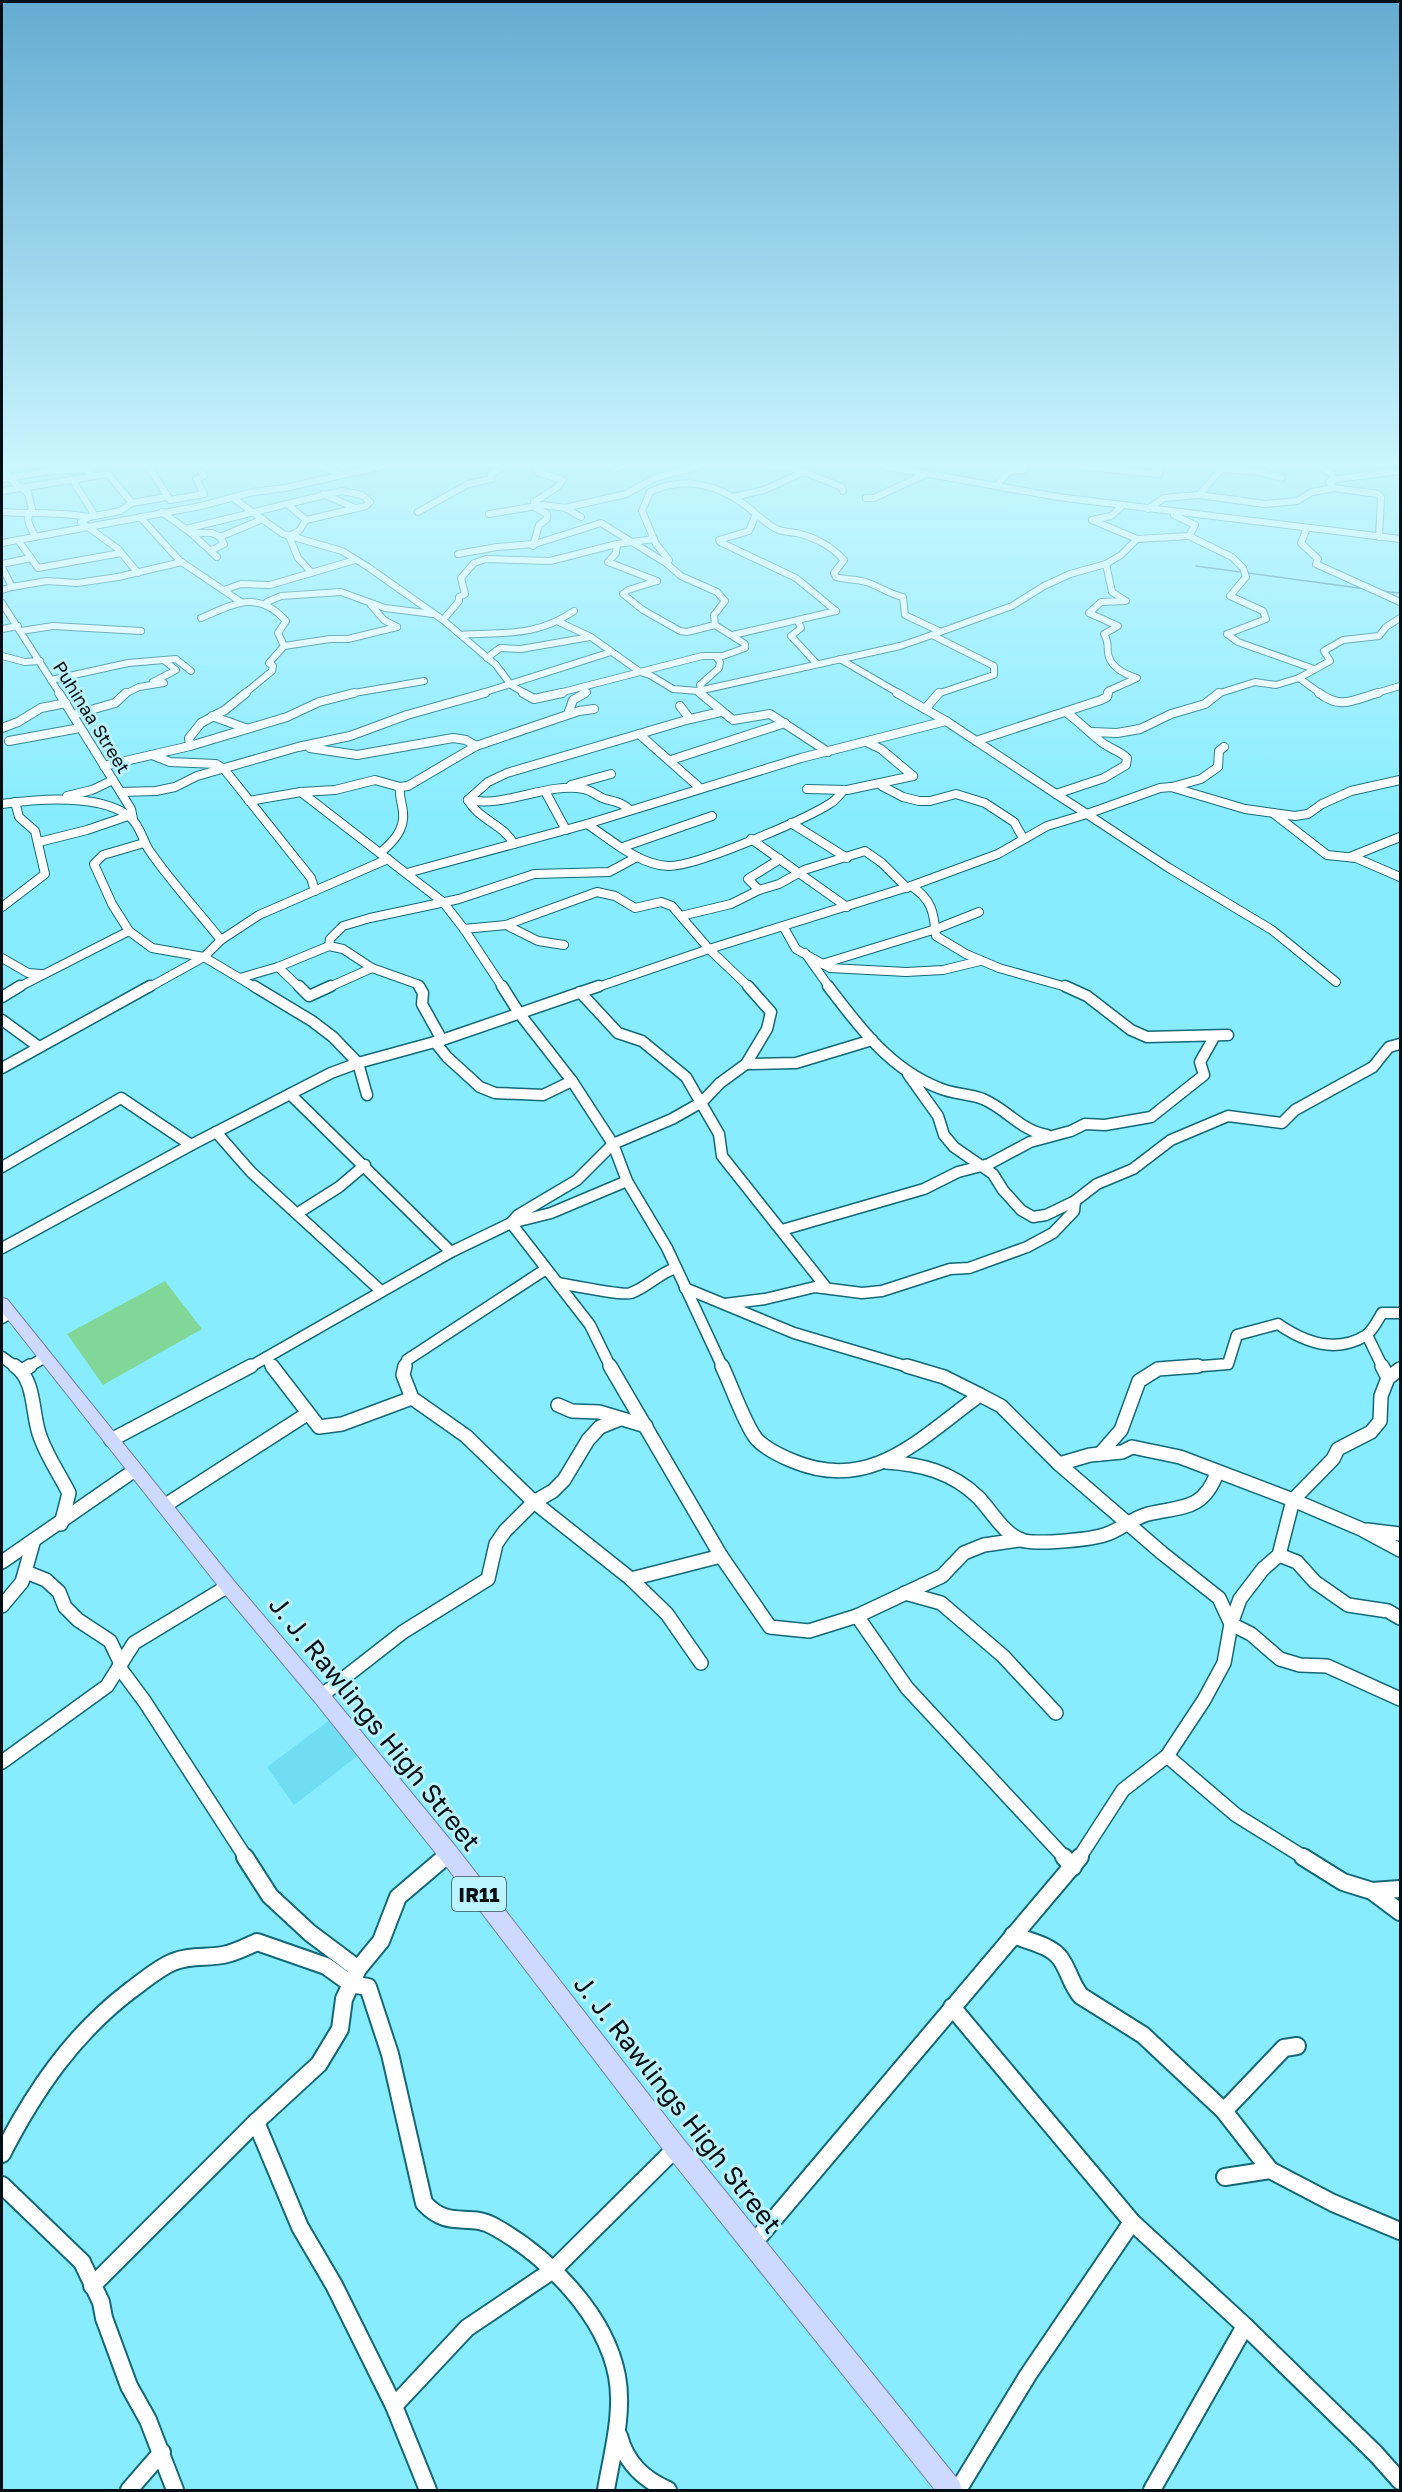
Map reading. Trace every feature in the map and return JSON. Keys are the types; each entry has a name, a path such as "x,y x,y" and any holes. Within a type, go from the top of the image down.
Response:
{"main road":[{"name":"J. J. Rawlings High Street","path":"4,1311 45,1357 228,1586 449,1854 676,2148 950,2490"}],"street":[{"path":"10,582 12,587"},
{"path":"2,590 39,582"},
{"path":"211,582 241,602"},
{"path":"224,590 244,584 270,585 279,582"},
{"path":"388,582 443,620 496,665 511,685 534,699 702,656 719,656 745,648 745,644 715,625 687,632 680,631 623,594 628,590 653,582"},
{"path":"443,620 459,601 459,597 465,594 462,582"},
{"path":"695,582 717,592 725,601 714,615 715,625"},
{"path":"733,635 766,624 798,621 836,611 802,582"},
{"path":"867,582 892,595 903,597 905,615 939,631"},
{"path":"559,622 591,637 640,672 650,675 673,689 699,689 900,646 1012,606 1052,582"},
{"path":"976,741 1101,700 1107,697 1108,691 1137,678 1124,675 1116,670 1109,655 1107,646 1109,641 1104,634 1118,626 1089,613 1101,602 1111,604 1126,601 1112,592 1110,582"},
{"path":"1242,582 1230,596 1263,611 1266,619 1227,634 1238,642 1314,669"},
{"path":"1355,582 1401,602"},
{"path":"201,618 241,602 267,602 281,597 332,592 341,592 385,608 434,614"},
{"path":"267,602 278,610 286,621 278,633 284,646"},
{"name":"Puhinaa Street","path":"2,603 20,628 121,792 131,809 129,818 144,843 221,940"},
{"path":"190,746 189,738 201,723 225,710 272,670 273,666 269,663 284,646 330,639 348,639 397,627 384,620 370,603"},
{"path":"461,635 529,634 559,622 574,611"},
{"path":"1092,732 1118,733 1140,729 1171,714 1205,704 1221,690 1255,682 1276,685 1299,678 1330,661 1324,651 1343,640 1379,636 1386,627 1401,618"},
{"path":"798,621 801,628 791,636 817,664"},
{"path":"2,630 53,626 141,631"},
{"path":"925,709 939,692 984,680 993,675 994,666 932,635"},
{"path":"487,658 500,648 521,649 591,637"},
{"path":"121,792 156,791 175,787 197,776 350,736 416,712 511,685 611,652"},
{"path":"699,689 700,685 719,668 720,662 717,658 719,656"},
{"path":"4,658 25,662 40,661"},
{"path":"51,680 128,663 176,659 191,671"},
{"path":"840,659 946,722 1169,868 1272,930 1336,982"},
{"path":"147,686 176,670 165,661"},
{"path":"1299,678 1333,702 1343,703 1401,686"},
{"path":"104,766 190,746 287,717 319,702 352,693 424,681"},
{"path":"73,715 115,703 128,691 164,682"},
{"path":"568,714 568,707 574,698 603,683"},
{"path":"699,689 722,712 736,721 770,714 828,752"},
{"path":"2,728 18,722 41,708 66,703"},
{"path":"680,706 690,719"},
{"path":"249,801 301,792 335,790 375,780 400,787 413,784 421,777 476,746 568,714 594,709"},
{"path":"468,800 488,782 507,773 690,719 722,712"},
{"path":"1056,794 1104,778 1126,765 1127,758 1121,752 1100,741 1066,712"},
{"path":"212,716 245,728"},
{"path":"407,873 588,824 700,788 828,752 946,722"},
{"path":"671,760 784,723"},
{"path":"9,741 80,728"},
{"path":"639,734 700,788"},
{"path":"305,747 357,755 446,739 465,739 476,746"},
{"path":"807,789 844,790 882,786 913,776 881,749 866,742"},
{"path":"2,1248 191,1144 358,1063 439,1041 580,992 909,887 998,854 1047,826 1160,788 1201,779 1218,767 1219,751 1224,747"},
{"path":"152,755 170,762 216,764 224,769 311,878 315,891"},
{"path":"468,800 482,803 546,794 611,774"},
{"path":"52,799 92,790 113,780"},
{"path":"1172,787 1245,809 1302,816 1351,791 1401,780"},
{"path":"882,786 903,797 919,801 930,801 956,794 985,803 1014,822 1023,838"},
{"path":"380,853 396,840 403,818 400,787"},
{"path":"562,789 585,789 604,799 621,802 630,810"},
{"path":"588,824 637,857 672,867 696,862 790,823 832,803 844,790"},
{"path":"301,792 443,902 464,929 519,1013 572,1081 613,1144 627,1182 667,1248 755,1437 768,1450 796,1462 823,1469 848,1470 886,1462 902,1462 940,1470 952,1476 986,1505 1019,1539"},
{"path":"546,794 566,830"},
{"path":"2,804 52,799 87,801 109,807 129,818"},
{"path":"468,800 476,812 504,827 514,844"},
{"path":"2,908 44,877 39,842 35,831 19,816 15,802"},
{"path":"1273,813 1288,827 1305,836 1319,850 1328,855 1350,857 1401,877"},
{"path":"623,847 712,816"},
{"path":"39,842 129,818"},
{"path":"790,823 797,825 847,858"},
{"path":"1350,857 1401,837"},
{"path":"751,839 847,907"},
{"path":"144,843 103,855 94,864 112,904 129,931 152,948 204,957 312,1021 333,1037 358,1063 367,1095"},
{"path":"681,916 710,908 729,906 743,901 759,890 780,884 799,873 865,851 909,887 920,891 931,902 936,920 937,937 980,962 1023,977 1057,983 1080,992 1132,1032 1156,1038 1191,1035 1213,1039 1228,1035"},
{"path":"328,946 330,939 344,926 370,918 443,902 534,874 609,872 637,857"},
{"path":"759,890 748,879 780,859"},
{"path":"2,1068 204,957 221,940 259,915 388,860"},
{"path":"464,929 506,925 597,892 615,896 635,908 666,903 771,1012 766,1029 746,1064 720,1083 702,1102 672,1119 613,1144 577,1180 518,1215 511,1223"},
{"path":"822,963 936,929 979,912"},
{"path":"506,925 538,941 564,945"},
{"path":"783,926 796,948 830,968 906,972 944,970 980,962"},
{"path":"2,997 41,974 129,931"},
{"path":"240,978 278,967 328,946 343,949 372,968 417,984 423,993 422,1004 447,1057 480,1087 495,1092 543,1095 572,1081"},
{"path":"805,953 835,996 872,1040 908,1074 938,1116 944,1135 954,1147 993,1174 1003,1190 1021,1210 1033,1217 1046,1215 1076,1201 1097,1184 1133,1168 1171,1140 1213,1124 1227,1116 1282,1123 1295,1110 1373,1067 1389,1047 1401,1044"},
{"path":"2,958 28,973 41,974"},
{"path":"278,967 309,996 372,968"},
{"path":"580,992 618,1033 642,1041 686,1077 719,1134 722,1155 825,1286"},
{"path":"2,1020 39,1047"},
{"path":"782,1230 924,1189 958,1172 981,1166 1030,1142 1071,1131 1085,1124 1105,1125 1151,1116 1204,1075 1200,1062 1213,1039"},
{"path":"746,1064 771,1066 814,1060 872,1040"},
{"path":"908,1074 946,1091 982,1099 1039,1135 1050,1135"},
{"path":"290,1094 365,1165 451,1252"},
{"path":"2,1167 121,1098 191,1144"},
{"path":"216,1132 251,1172 381,1291"},
{"path":"298,1213 327,1196 365,1165"},
{"path":"111,1440 266,1358 451,1252 511,1223 551,1213 627,1182"},
{"path":"725,1304 825,1286 862,1293 882,1291 950,1269 969,1268 1027,1247 1053,1233 1074,1211 1076,1201"},
{"path":"511,1223 590,1325 607,1361 721,1557 770,1628 809,1631 857,1616 942,1576 964,1553 984,1545 1019,1539 1089,1538 1104,1535 1147,1514 1172,1512 1206,1497 1217,1473"},
{"path":"558,1283 608,1290 621,1295 632,1293 665,1271 676,1268"},
{"path":"546,1269 407,1360 403,1375 412,1398 466,1436 534,1502 631,1579 667,1614 700,1663"},
{"path":"685,1288 795,1333 944,1377 1001,1406 1059,1464 1162,1553 1219,1598 1231,1624 1251,1634 1280,1659 1300,1665 1327,1666 1401,1699"},
{"path":"1100,1454 1121,1430 1139,1381 1158,1369 1228,1364 1237,1335 1278,1324 1298,1338 1320,1345 1346,1342 1367,1335 1382,1313 1401,1312"},
{"path":"1367,1335 1388,1378"},
{"path":"2,1357 22,1371 27,1380 40,1438 69,1493 61,1524"},
{"path":"22,1371 45,1357"},
{"path":"266,1358 319,1427 342,1424 412,1398"},
{"path":"753,2244 1073,1867 1124,1790 1167,1756 1204,1700 1224,1663 1231,1624 1240,1599 1263,1569 1279,1555 1293,1500 1333,1459 1338,1449 1371,1432 1380,1421 1381,1396 1388,1378 1401,1369"},
{"path":"886,1462 980,1395"},
{"path":"558,1405 572,1412 599,1412 646,1426"},
{"path":"599,1412 600,1427"},
{"path":"164,1506 307,1414"},
{"path":"321,1696 403,1632 488,1579 496,1544 505,1531 534,1502 553,1491 564,1480 588,1440 600,1427 620,1419"},
{"path":"1059,1464 1100,1454 1122,1452 1132,1447 1180,1457 1293,1500 1361,1529 1401,1550"},
{"path":"2,1562 61,1524 93,1497 135,1470"},
{"path":"1361,1529 1401,1534"},
{"path":"2,1606 22,1582 33,1543"},
{"path":"1279,1555 1297,1562 1316,1582 1348,1605 1388,1611 1401,1618"},
{"path":"631,1579 721,1557"},
{"path":"26,1572 46,1580 58,1592 65,1607 78,1620 110,1641 120,1666 146,1702 270,1896 310,1933 358,1969"},
{"path":"2,1762 107,1686 134,1643 145,1634 185,1613 228,1586"},
{"path":"905,1593 941,1603 1004,1656 1056,1713"},
{"path":"857,1616 907,1688 1073,1867"},
{"path":"1167,1756 1236,1815 1343,1882 1372,1891 1401,1912"},
{"path":"92,2286 256,2122 319,2064 340,2029 344,1999 358,1969 381,1941 398,1897 449,1854"},
{"path":"1372,1891 1401,1889"},
{"path":"1013,1935 1050,1949 1062,1959 1072,1987 1081,1996 1143,2035 1224,2110 1270,2170 1333,2203 1401,2231"},
{"path":"2,2154 45,2077 64,2050 96,2018 128,1992 161,1968 179,1959 219,1956 257,1942 326,1966 351,1984 368,1987 374,1996 390,2054 424,2204 433,2215 492,2224 553,2270 576,2296 603,2336 617,2377 617,2427 621,2450 638,2473 668,2490"},
{"path":"952,2007 1132,2222 1245,2326 1401,2481"},
{"path":"1224,2110 1284,2048 1297,2046"},
{"path":"256,2122 300,2227 334,2285 393,2406 428,2490"},
{"path":"393,2406 467,2328 553,2270 676,2148"},
{"path":"1225,2177 1270,2170"},
{"path":"2,2185 82,2262 101,2302 104,2318 129,2386 148,2420 175,2490"},
{"path":"958,2490 1028,2375 1132,2222"},
{"path":"1152,2490 1245,2326"},
{"path":"606,2490 617,2427"},
{"path":"129,2490 162,2452"}],"shaded area":[{"path":"331,1719 359,1755 294,1805 267,1767"}],"green space":[{"path":"165,1281 202,1329 103,1385 67,1334"}],"waterway":[{"path":"1316,582 1366,589"},
{"path":"1380,591 1400,593"}]}
